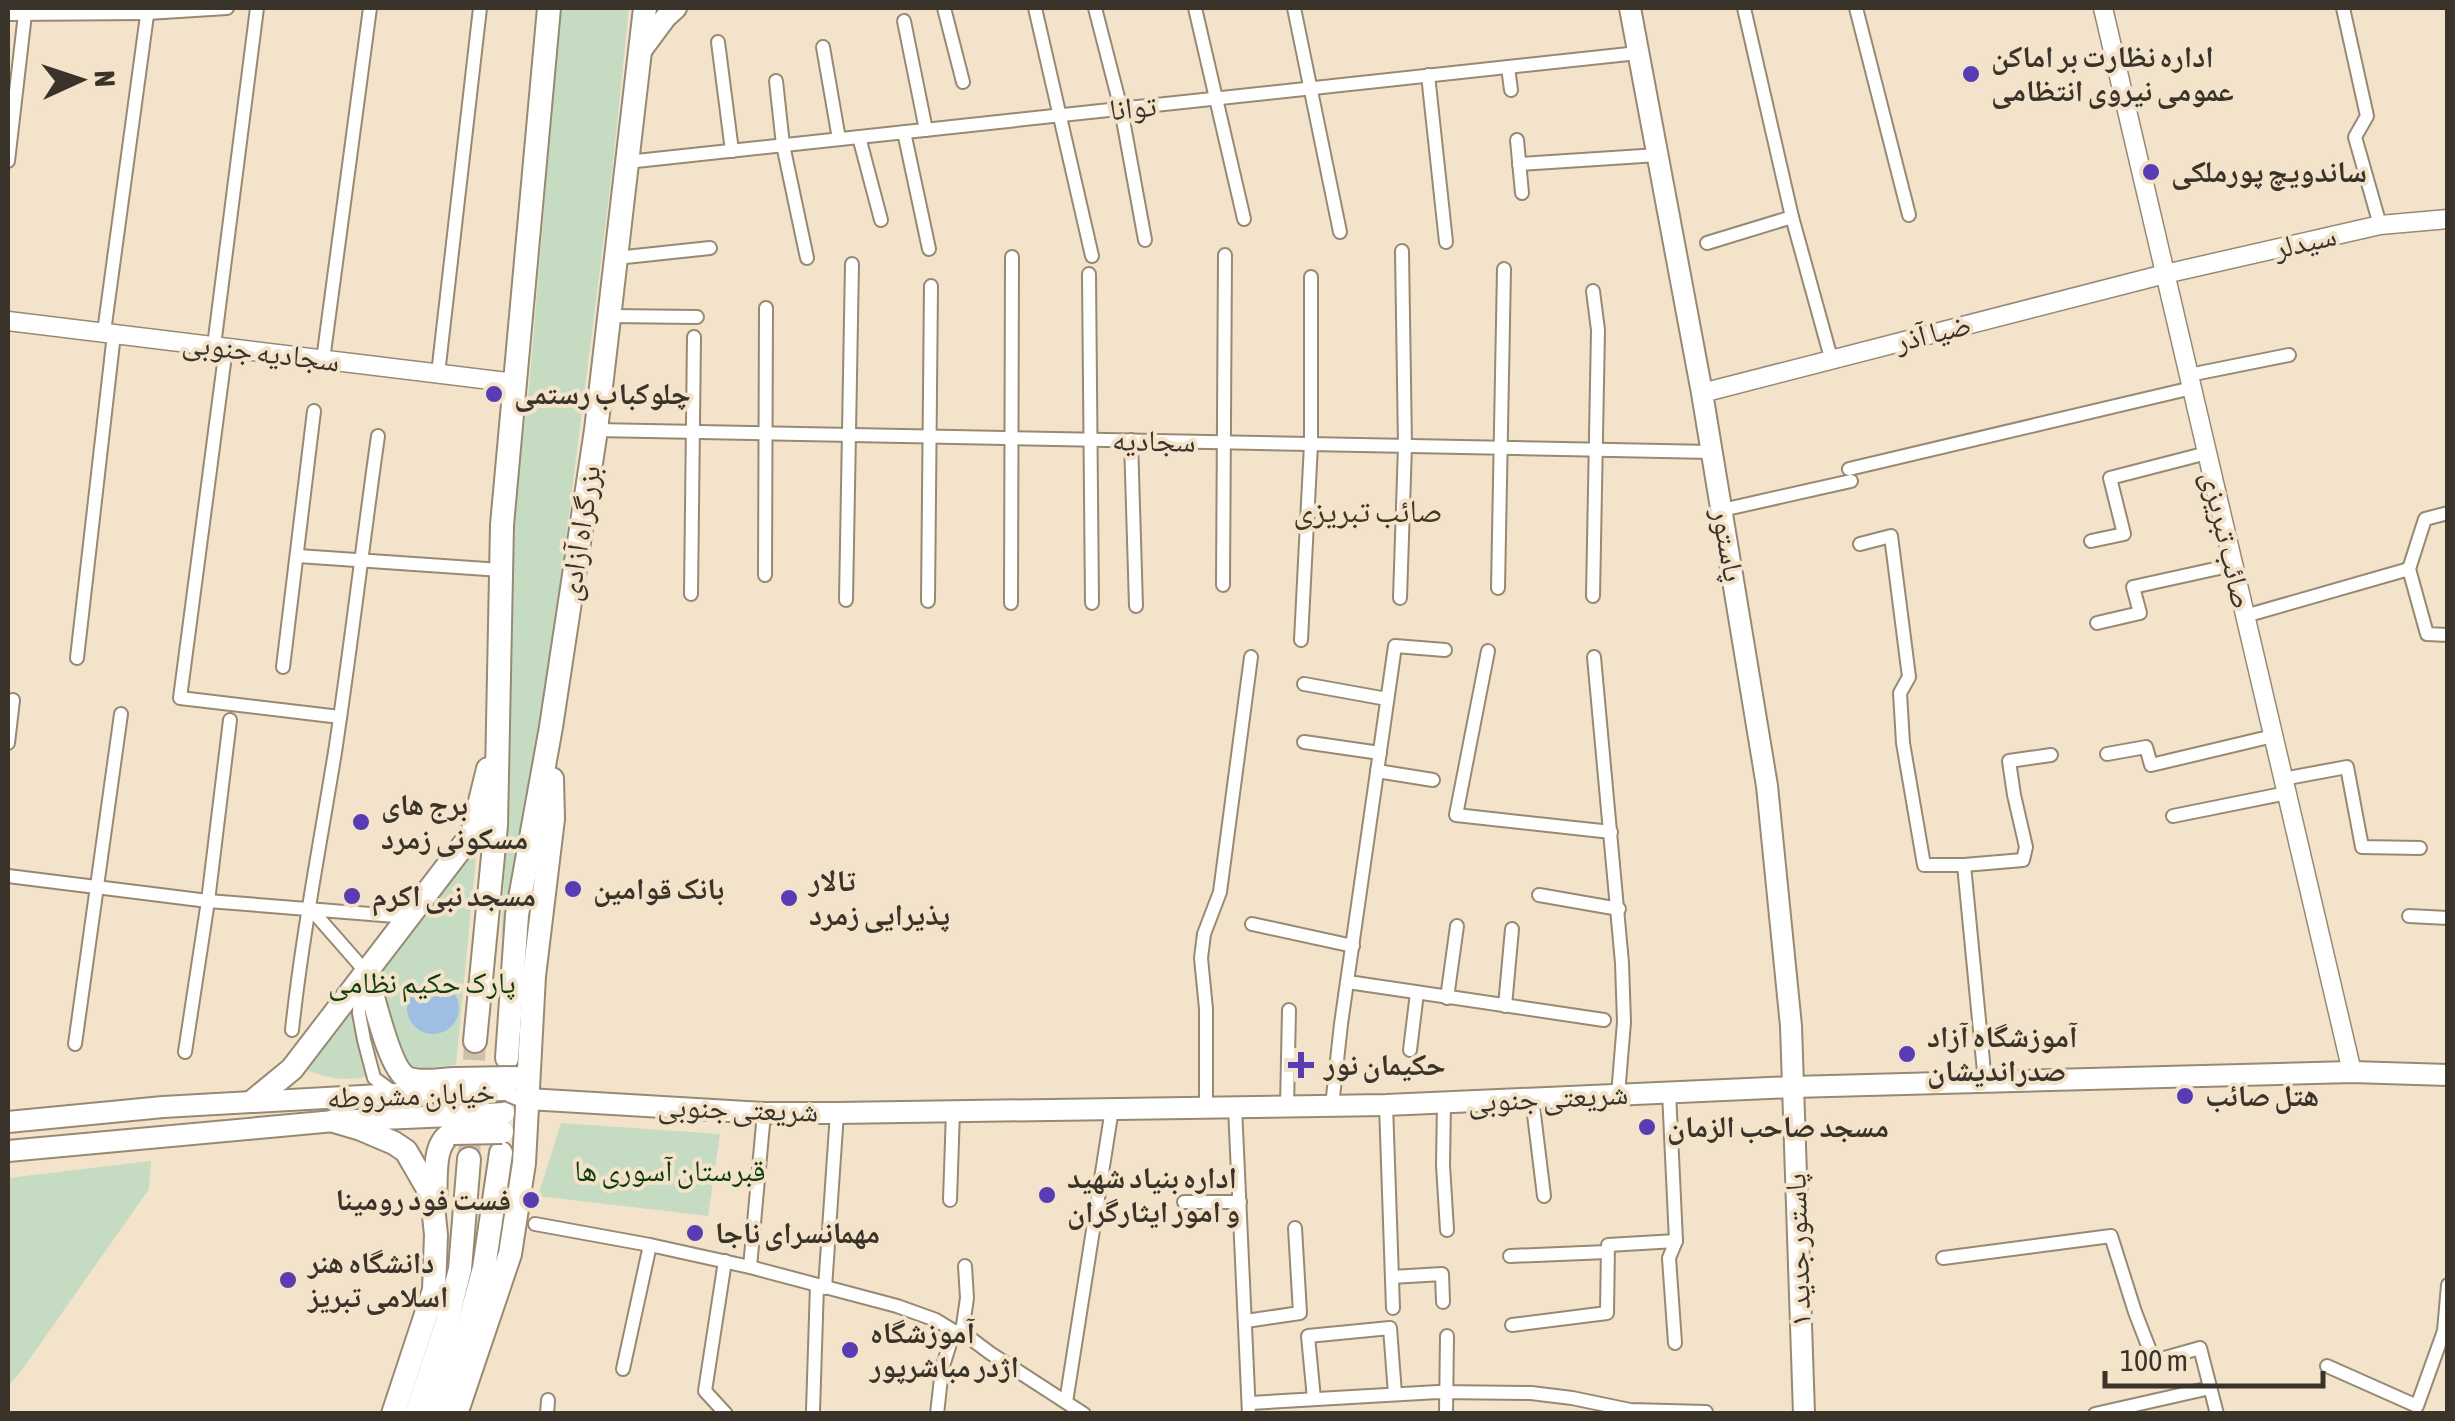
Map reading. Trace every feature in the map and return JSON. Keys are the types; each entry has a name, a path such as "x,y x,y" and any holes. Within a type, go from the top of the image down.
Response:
{"highway":[{"path":"475,1041 496,826 502,524 543,8"},
{"name":"بزرگراه آزادی","path":"456,1414 510,1254 524,1163 517,1080 518,915 596,430 645,8"},
{"path":"253,1101 292,1070 472,834 498,726"},
{"path":"366,972 393,1064 405,1077 454,1085 517,1080"},
{"path":"334,1121 406,1151 432,1196 436,1234 434,1290 393,1414"},
{"path":"434,1213 439,1146 452,1124 502,1133 515,1144 524,1163"},
{"path":"438,1414 484,1268 502,1133"},
{"path":"416,1414 460,1269 469,1159"}],"main road":[{"path":"640,52 676,8"},
{"name":"پاستور","path":"1630,8 1702,393 1768,786 1791,1026 1793,1087"},
{"name":"صائب تبریزی","path":"2103,8 2352,1072"},
{"name":"سیدلر","path":"2165,274 2380,226 2448,219"},
{"name":"ضیا آذر","path":"1702,393 2165,274"},
{"name":"سجادیه جنوبی","path":"8,321 515,384"},
{"name":"شریعتی جنوبی","path":"517,1080 764,1113 837,1113 1386,1105 1793,1087 2352,1072 2448,1075"},
{"name":"خیابان مشروطه","path":"502,1133 517,1080"},
{"name":"خیابان مشروطه","path":"8,1122 163,1107 395,1094 454,1085"},
{"name":"پاستور جدید ۱","path":"1793,1087 1804,1414"},
{"name":"خیابان مشروطه","path":"8,1151 334,1121 452,1124"}],"street":[{"path":"8,14 227,8"},
{"path":"257,8 180,698 340,718"},
{"path":"324,360 370,8"},
{"path":"438,374 480,8"},
{"path":"944,8 963,82"},
{"path":"1035,8 1092,256"},
{"path":"1095,8 1121,109 1145,240"},
{"path":"1195,8 1244,219"},
{"path":"1294,8 1340,232"},
{"path":"1744,8 1792,217 1831,358"},
{"path":"1856,8 1909,215"},
{"path":"2343,8 2367,116 2355,137 2380,226"},
{"path":"77,658 109,333 147,10"},
{"path":"8,161 25,14"},
{"path":"904,20 926,130"},
{"path":"718,42 732,151"},
{"path":"823,47 839,139"},
{"name":"توانا","path":"627,162 1638,53"},
{"path":"1508,67 1511,90"},
{"path":"1428,76 1446,242"},
{"path":"776,82 783,145 807,258"},
{"path":"904,132 930,249"},
{"path":"860,137 881,220"},
{"path":"1516,140 1522,193"},
{"path":"1519,164 1658,155"},
{"path":"1708,244 1792,217"},
{"path":"616,258 710,248"},
{"path":"1400,598 1405,446 1402,251"},
{"path":"1223,585 1225,255"},
{"path":"1011,603 1012,257"},
{"path":"846,600 852,264"},
{"path":"1498,588 1504,270"},
{"path":"1089,274 1092,603"},
{"path":"1301,640 1311,444 1312,278"},
{"path":"928,601 932,286"},
{"path":"1593,291 1598,330 1593,596"},
{"path":"764,575 766,308"},
{"path":"609,316 697,317"},
{"path":"691,594 694,338"},
{"path":"1722,510 2289,354"},
{"path":"283,667 314,411"},
{"name":"سجادیه","path":"596,430 1712,452"},
{"path":"292,1030 378,436"},
{"path":"1131,440 1136,606"},
{"path":"2090,541 2124,534 2110,478 2207,454"},
{"path":"2448,513 2425,519 2410,569 2427,634 2448,635"},
{"path":"1860,544 1891,536 1909,678 1900,692 1903,742 1924,865 2023,860 2026,847 2009,761 2051,755"},
{"path":"298,556 502,570"},
{"path":"2096,623 2140,613 2132,587 2233,565"},
{"path":"2245,616 2410,569"},
{"path":"1332,1106 1395,646 1444,650"},
{"path":"1488,651 1456,815 1610,832"},
{"path":"1594,656 1619,908 1624,1022 1618,1095"},
{"path":"1206,1108 1206,1008 1200,958 1204,934 1220,892 1251,657"},
{"path":"1304,684 1387,699"},
{"path":"8,743 13,700"},
{"path":"75,1044 120,714"},
{"path":"186,1052 230,720"},
{"path":"2106,754 2146,748 2151,765 2274,736"},
{"path":"1304,742 1380,753"},
{"path":"2173,816 2347,767 2362,847 2420,848"},
{"path":"1377,771 1433,780"},
{"path":"1964,865 1985,1082"},
{"path":"8,876 208,901 408,917"},
{"path":"1539,895 1619,908"},
{"path":"310,908 366,972 359,1013 364,1040 374,1078 395,1094"},
{"path":"2408,916 2448,918"},
{"path":"1252,924 1353,946"},
{"path":"1447,998 1458,926"},
{"path":"1505,1006 1512,929"},
{"path":"1348,982 1604,1020"},
{"path":"1410,1050 1417,993"},
{"path":"1287,1106 1290,1010"},
{"path":"1669,1092 1676,1241 1669,1258 1675,1342"},
{"path":"1532,1098 1544,1196"},
{"path":"1444,1102 1442,1165 1448,1230"},
{"path":"1386,1105 1393,1308"},
{"path":"1235,1107 1250,1408 1395,1394 1530,1393 1630,1412 1706,1414"},
{"path":"535,1224 750,1266 896,1306 958,1331 1076,1410 1112,1109"},
{"path":"950,1200 953,1111"},
{"path":"750,1266 764,1113"},
{"path":"813,1410 837,1113"},
{"path":"1184,1202 1240,1202"},
{"path":"1246,1321 1300,1313 1295,1228"},
{"path":"1943,1258 2111,1236 2154,1361 2200,1348 2217,1414"},
{"path":"1512,1325 1607,1313 1608,1244 1676,1241"},
{"path":"624,1369 650,1244"},
{"path":"1510,1256 1608,1252"},
{"path":"725,1261 705,1391 726,1414"},
{"path":"937,1414 942,1370 967,1298 965,1266"},
{"path":"1392,1277 1442,1274 1443,1302"},
{"path":"2327,1366 2414,1410 2444,1331 2448,1286"},
{"path":"1314,1399 1308,1336 1390,1328 1395,1394"},
{"path":"1446,1414 1447,1336"},
{"path":"2096,1414 2210,1388"}],"green space":[{"path":"561,8 629,8 546,697 501,941 513,521 529,387"},
{"name":"پارک حکیم نظامی","path":"477,846 456,1065 398,1067 377,981 386,960"},
{"path":"354,1002 368,1076 336,1078 305,1069"},
{"name":"قبرستان آسوری ها","path":"561,1123 720,1134 708,1216 538,1196"},
{"path":"151,1161 149,1189 8,1386 8,1178"}],"water":[{"path":"433,982 451,990 459,1008 451,1026 433,1034 415,1026 407,1008 415,990"}],"tunnel":[{"path":"469,1159 475,1041"}],"place":[{"name":"اداره نظارت بر اماکن عمومی نیروی انتظامی","path":"1971,74"},
{"name":"ساندویچ پورملکی","path":"2151,172"},
{"name":"چلوکباب رستمی","path":"494,394"},
{"name":"برج های مسکونی زمرد","path":"361,822"},
{"name":"بانک قوامین","path":"573,889"},
{"name":"مسجد نبی اکرم","path":"352,896"},
{"name":"تالار پذیرایی زمرد","path":"789,898"},
{"name":"آموزشگاه آزاد صدراندیشان","path":"1907,1054"},
{"name":"حکیمان نور","path":"1301,1065"},
{"name":"هتل صائب","path":"2185,1096"},
{"name":"مسجد صاحب الزمان","path":"1647,1127"},
{"name":"اداره بنیاد شهید و امور ایثارگران","path":"1047,1195"},
{"name":"فست فود رومینا","path":"531,1200"},
{"name":"مهمانسرای ناجا","path":"695,1233"},
{"name":"دانشگاه هنر اسلامی تبریز","path":"288,1280"},
{"name":"آموزشگاه اژدر مباشرپور","path":"850,1350"}],"district":[{"name":"صائب تبریزی","path":"1368,511"}]}
